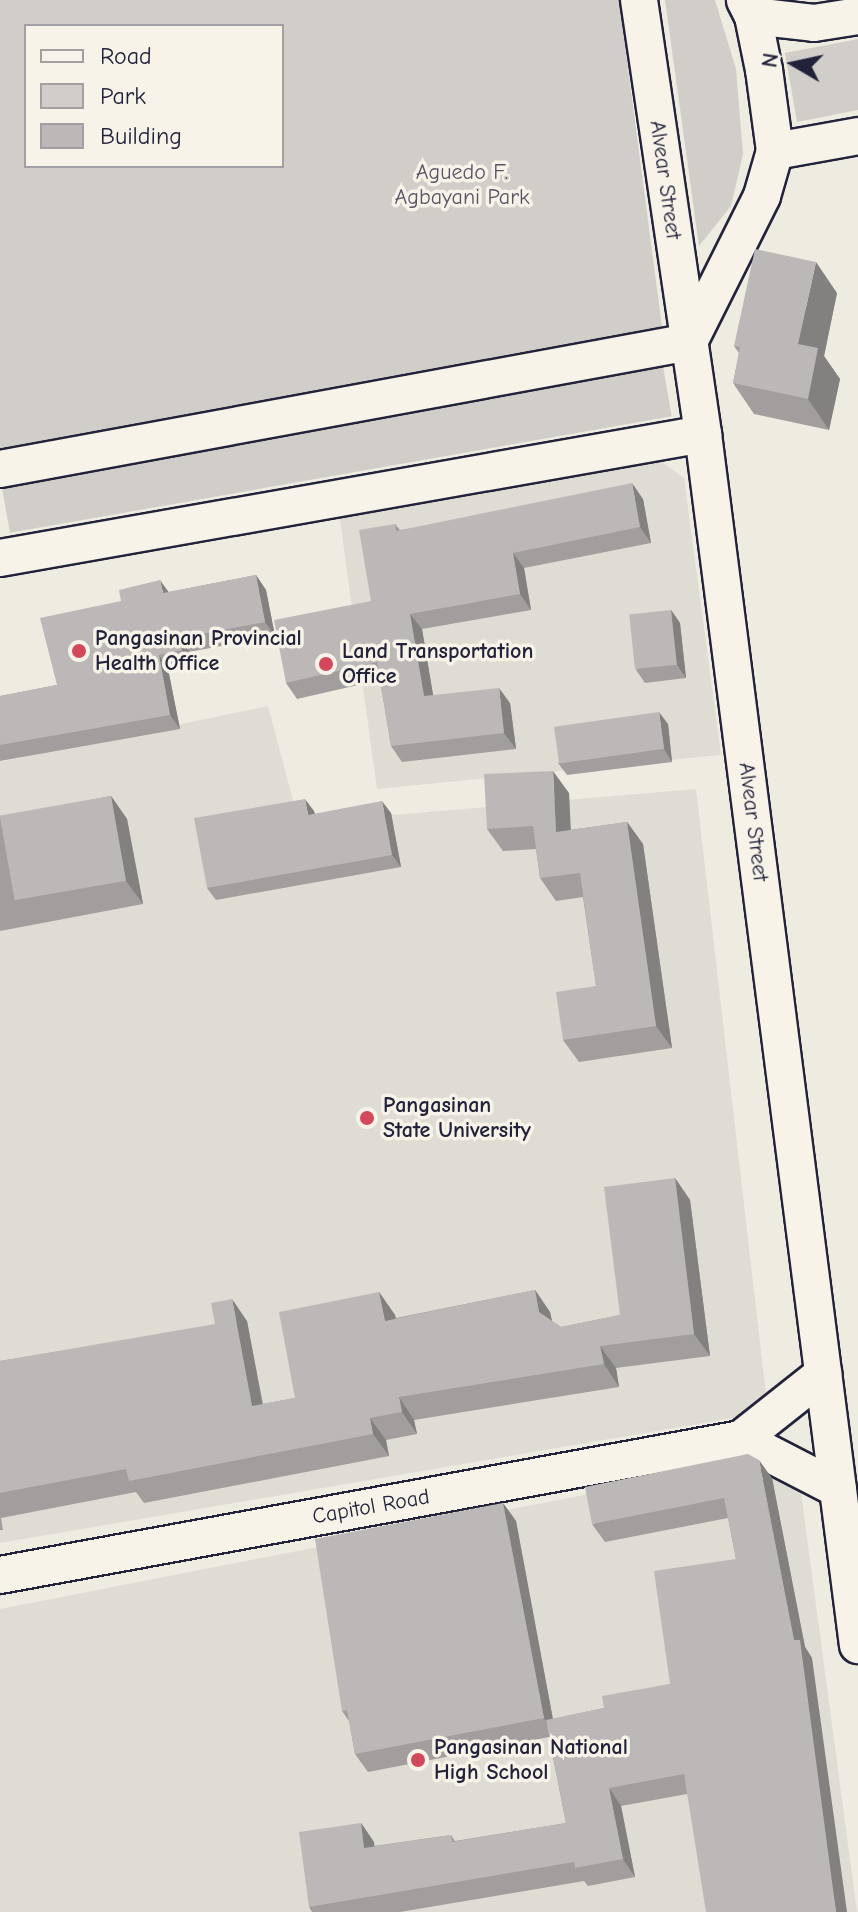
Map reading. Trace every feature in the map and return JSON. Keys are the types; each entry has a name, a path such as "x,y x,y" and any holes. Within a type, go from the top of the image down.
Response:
{"street":[{"name":"Alvear Street","path":"639,0 703,434 858,1645"},
{"path":"0,469 689,342 762,196 775,151 749,8 814,23 858,16"},
{"path":"775,151 858,136"},
{"path":"0,558 703,434"},
{"name":"Capitol Road","path":"0,1575 741,1439 823,1374"},
{"path":"741,1439 838,1489"}],"shaded area":[{"path":"649,453 684,478 721,755 377,789 339,513"},
{"name":"Pangasinan State University","path":"268,706 299,823 696,789 768,1412 0,1543 0,762"},
{"name":"Pangasinan National High School","path":"752,1449 800,1485 857,1912 0,1912 0,1609 579,1496"}],"green space":[{"name":"Aguedo F. Agbayani Park","path":"0,0 619,0 662,327 645,335 0,455"},
{"path":"665,0 715,0 736,69 743,154 731,206 699,246"},
{"path":"858,39 858,110 797,122 785,53"},
{"path":"662,361 672,416 10,533 0,478"}],"building":[{"path":"755,249 816,262 798,344 818,348 808,399 733,383 740,347 734,346"},
{"path":"632,483 640,527 513,553 520,594 410,614 424,696 499,688 504,733 391,746 377,662 286,683 274,620 371,601 359,530 395,524 396,531"},
{"path":"256,575 265,622 180,638 182,650 159,655 170,715 0,745 0,696 57,685 40,618 121,601 119,590 160,580 163,593"},
{"path":"671,610 677,665 635,669 629,614"},
{"path":"659,712 664,749 559,763 554,727"},
{"path":"553,771 556,832 627,822 656,1026 563,1040 556,992 596,986 580,873 540,878 533,826 487,829 484,774"},
{"path":"111,796 126,881 15,900 0,816"},
{"path":"305,799 308,815 382,801 392,855 207,888 194,818"},
{"path":"675,1178 694,1334 600,1346 604,1364 399,1397 402,1412 370,1418 373,1434 129,1481 126,1469 0,1493 0,1361 215,1324 211,1303 232,1299 252,1406 295,1398 279,1312 379,1292 385,1321 535,1290 539,1312 561,1327 620,1315 604,1187"},
{"path":"748,1454 759,1460 794,1640 800,1640 836,1912 706,1912 684,1774 609,1788 623,1859 575,1868 574,1862 309,1907 299,1832 361,1823 364,1848 451,1835 452,1842 566,1823 546,1720 604,1708 602,1696 670,1684 654,1571 736,1559 724,1498 592,1524 585,1487"},
{"path":"503,1503 544,1718 355,1754 347,1710 342,1711 315,1539"}],"place":[{"name":"Pangasinan Provincial Health Office","path":"79,651"},
{"name":"Land Transportation Office","path":"326,664"},
{"name":"Pangasinan State University","path":"367,1118"},
{"name":"Pangasinan National High School","path":"418,1760"}]}
